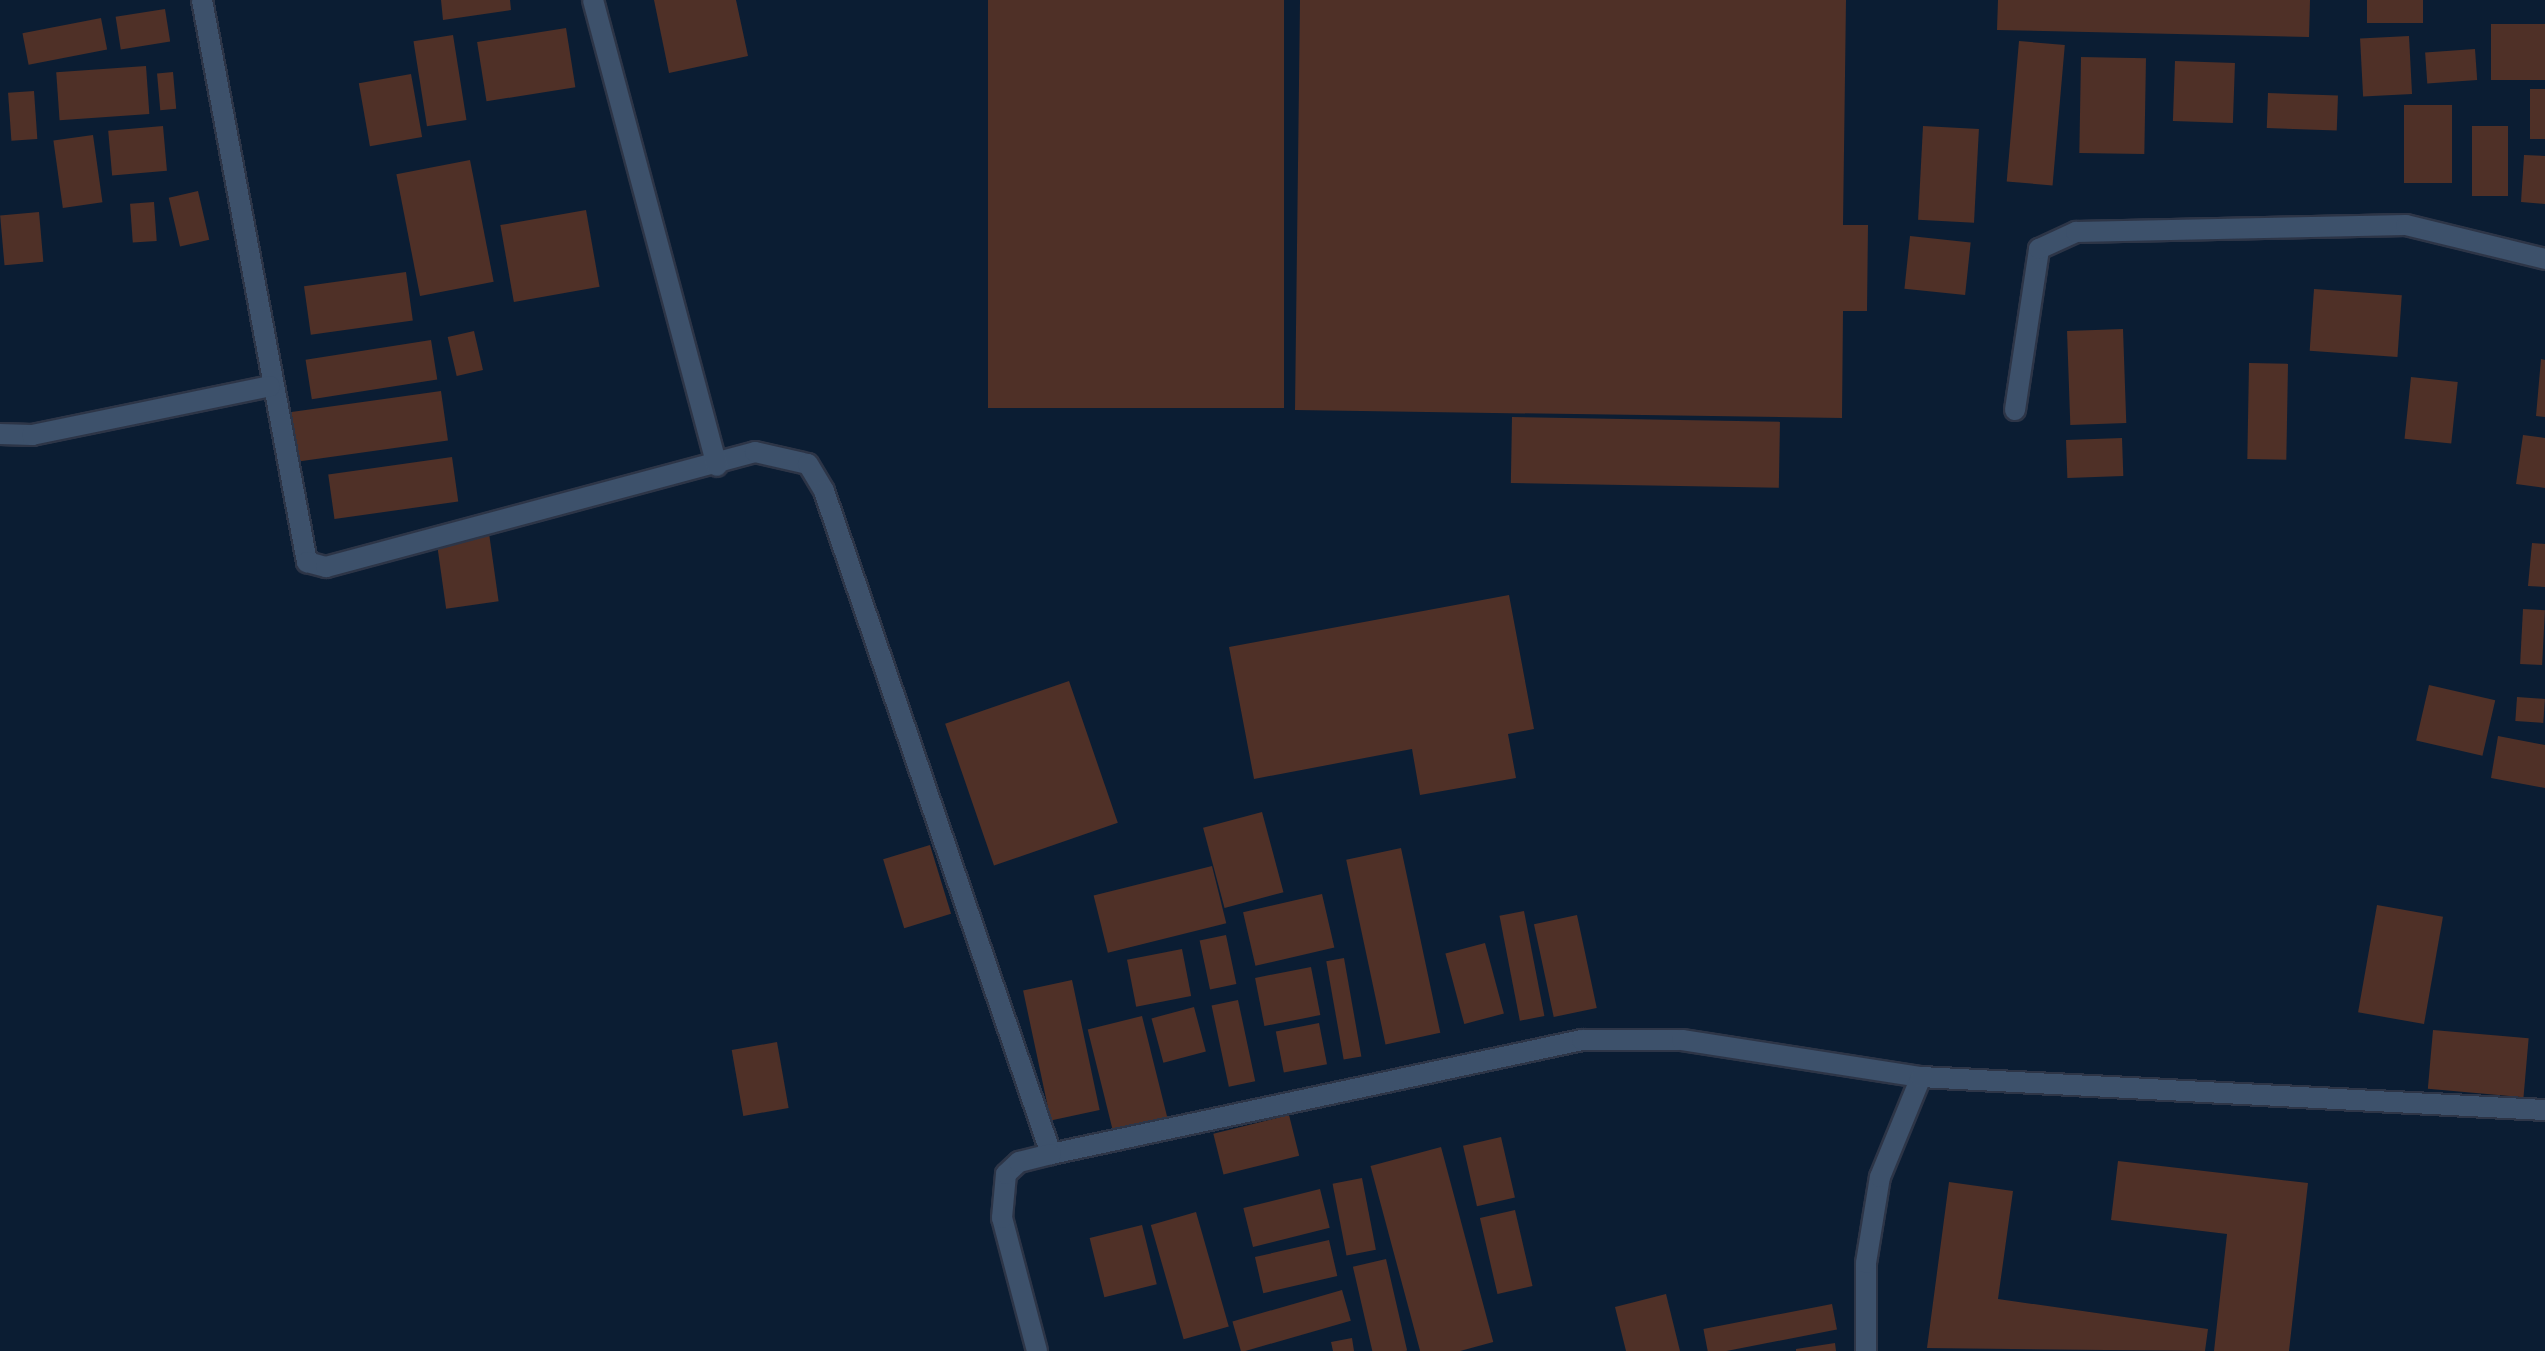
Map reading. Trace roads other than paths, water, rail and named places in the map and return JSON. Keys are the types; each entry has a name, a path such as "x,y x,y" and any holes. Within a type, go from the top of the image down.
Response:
{"street":[{"path":"202,0 302,554 315,566 717,466 755,452 779,453 808,464 824,491 1051,1154"},
{"path":"593,0 717,466"},
{"path":"2015,410 2039,249 2076,232 2406,225 2545,259"},
{"path":"0,434 32,435 270,386"},
{"path":"1037,1351 1002,1218 1006,1174 1019,1162 1582,1040 1682,1040 1921,1077 2545,1110"},
{"path":"1866,1351 1866,1263 1880,1177 1921,1077"}]}
